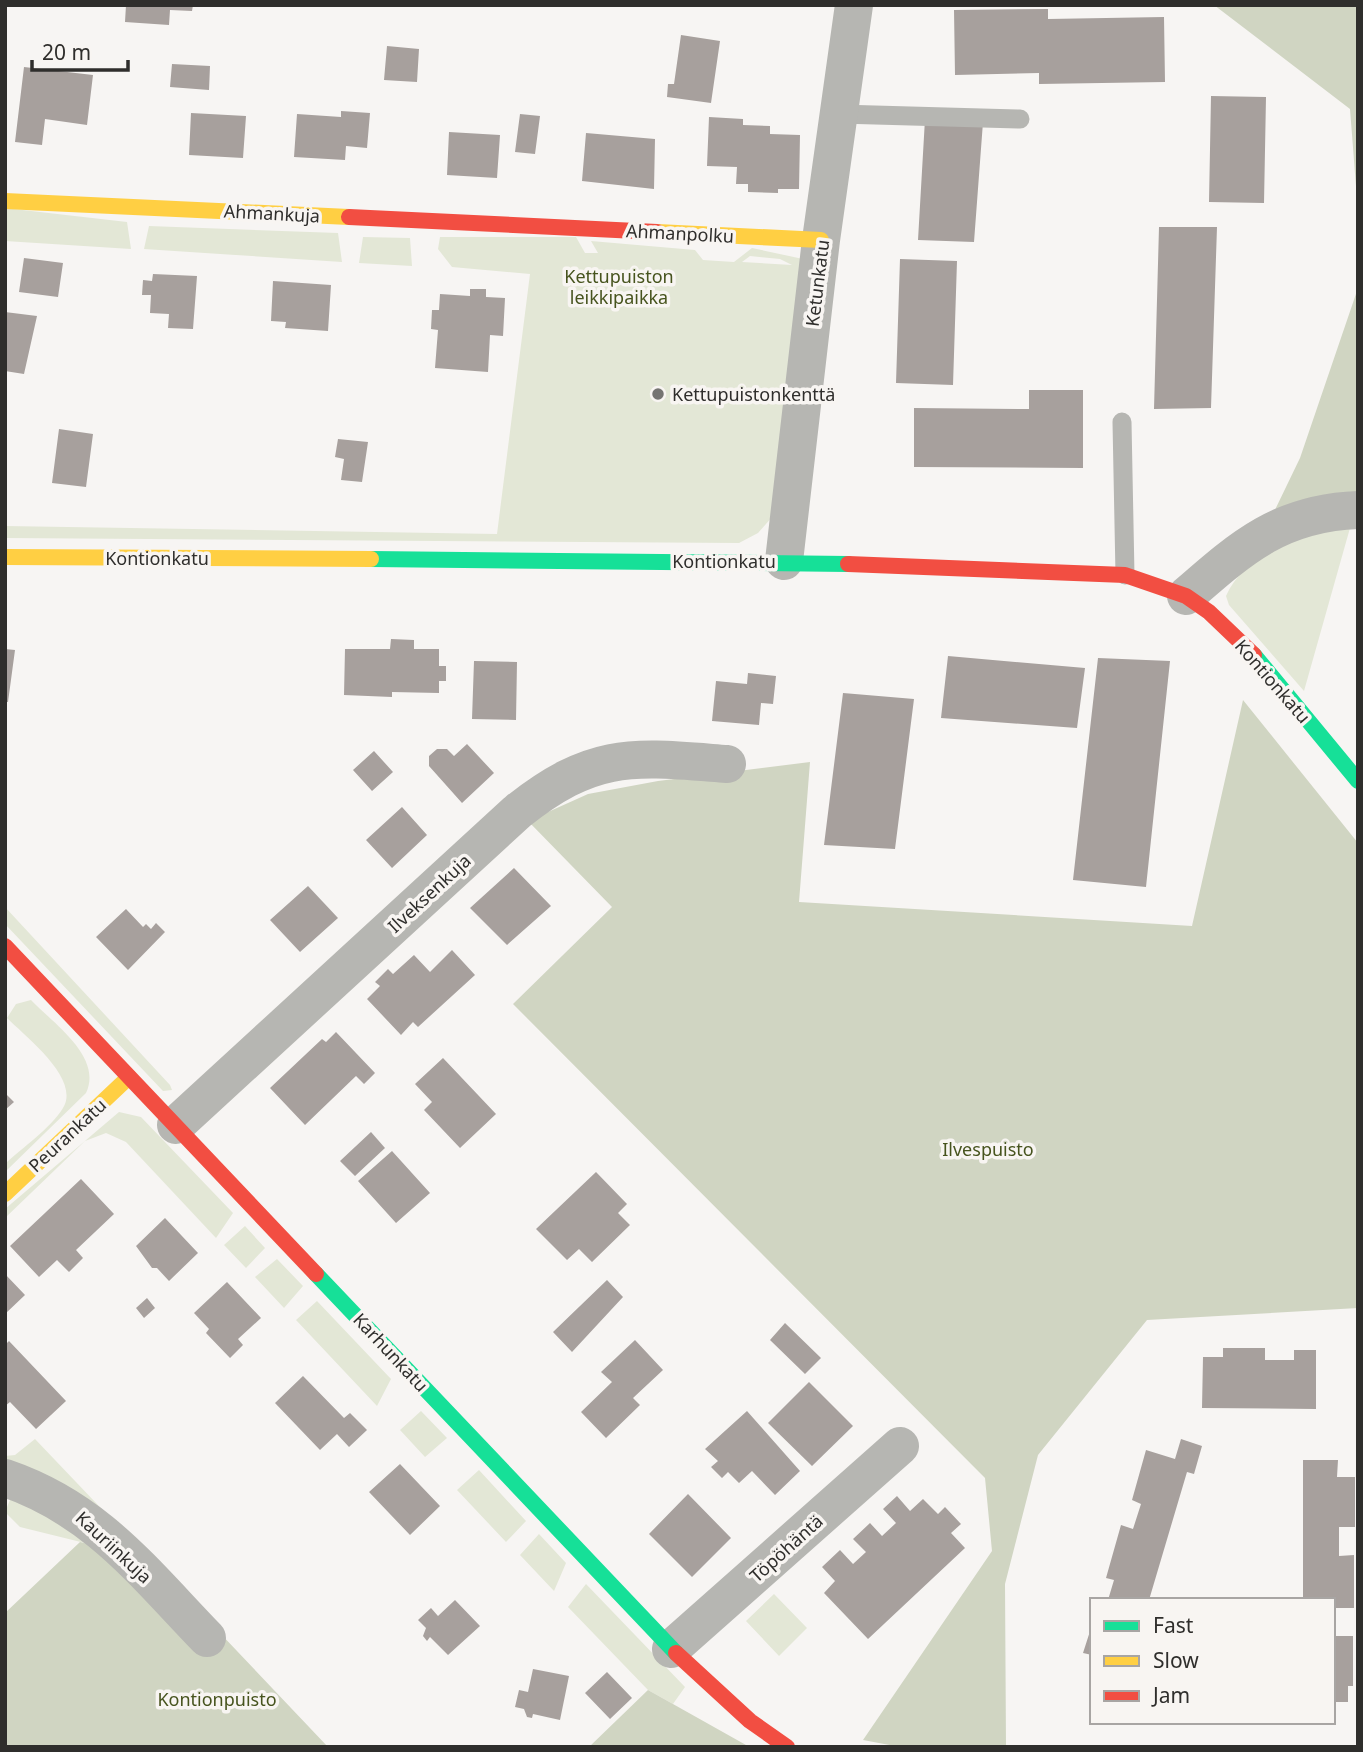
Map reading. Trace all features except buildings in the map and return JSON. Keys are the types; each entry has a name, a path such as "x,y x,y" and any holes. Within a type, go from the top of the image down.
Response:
{"street":[{"name":"Ketunkatu","path":"784,561 821,240 854,5"},
{"name":"Ahmankuja","path":"5,201 539,225"},
{"name":"Ahmanpolku","path":"539,225 821,240"},
{"path":"1186,596 1239,549 1264,533 1294,520 1358,510"},
{"name":"Kontionkatu","path":"5,557 784,561 1125,575 1155,582 1186,596 1242,644 1358,781"},
{"name":"Ilveksenkuja","path":"176,1125 517,812 560,780 592,765 627,759 727,764"},
{"name":"Karhunkatu","path":"5,946 671,1649 750,1721 787,1747"},
{"name":"Peurankatu","path":"5,1194 129,1077"},
{"name":"Töpöhäntä","path":"671,1649 901,1446"},
{"name":"Kauriinkuja","path":"5,1478 53,1496 92,1522 207,1639"}],"lane":[{"path":"839,114 1020,119"},
{"path":"1122,422 1125,575"}],"green space":[{"path":"1214,5 1358,5 1358,212 1350,109"},
{"path":"5,208 127,222 131,249 5,241"},
{"path":"149,226 338,233 342,262 144,249"},
{"path":"363,237 410,238 412,266 359,263"},
{"name":"Kettupuiston leikkipaikka","path":"440,237 576,237 585,253 598,253 591,241 695,250 703,260 734,262 752,248 803,259 773,516 758,533 739,543 5,538 5,526 497,534 530,274 452,267 438,249","holes":["750,256 780,259 792,265 742,262"]},
{"path":"1358,288 1358,496 1273,514 1300,458"},
{"path":"1350,528 1304,691 1229,605 1226,596 1232,584 1250,564 1273,548 1316,531"},
{"name":"Ilvespuisto","path":"1243,700 1358,843 1358,1308 1147,1320 1038,1455 1005,1584 1006,1747 900,1747 863,1740 992,1551 985,1478 513,1004 612,907 528,821 588,794 658,781 810,762 799,902 1192,926"},
{"path":"5,907 172,1090 163,1091 5,924"},
{"path":"31,1000 74,1042 88,1067 89,1080 86,1093 5,1172 5,1164 58,1116 67,1097 65,1084 49,1059 7,1018 16,1004"},
{"path":"119,1112 141,1117 233,1213 216,1238 126,1142 106,1133 85,1141 5,1218 5,1209"},
{"path":"245,1226 265,1248 246,1268 224,1245"},
{"path":"277,1259 303,1286 284,1308 255,1277"},
{"path":"317,1301 391,1379 377,1406 296,1320"},
{"path":"421,1411 447,1438 425,1457 400,1430"},
{"path":"35,1439 218,1631 97,1546 20,1527 5,1512 12,1495 5,1456 15,1455"},
{"path":"479,1470 526,1521 506,1542 457,1490"},
{"path":"539,1534 566,1563 554,1591 520,1555"},
{"name":"Kontionpuisto","path":"80,1542 97,1546 218,1631 328,1747 5,1747 5,1613"},
{"path":"586,1584 685,1687 673,1704 648,1690 568,1607"},
{"path":"774,1594 807,1628 779,1656 746,1621"},
{"path":"648,1690 746,1745 749,1747 589,1747"}],"traffic: fast":[{"path":"371,559 848,564"},
{"path":"1254,655 1358,781"},
{"path":"316,1274 676,1653"}],"traffic: slow":[{"path":"5,201 349,217"},
{"path":"657,232 821,240"},
{"path":"5,557 371,559"},
{"path":"5,1194 129,1077"}],"traffic: jam":[{"path":"349,217 657,232"},
{"path":"848,564 1125,575 1186,596 1209,612 1254,655"},
{"path":"5,946 316,1274"},
{"path":"676,1653 750,1721 787,1747"}],"place":[{"name":"Kettupuistonkenttä","path":"658,394"}]}
